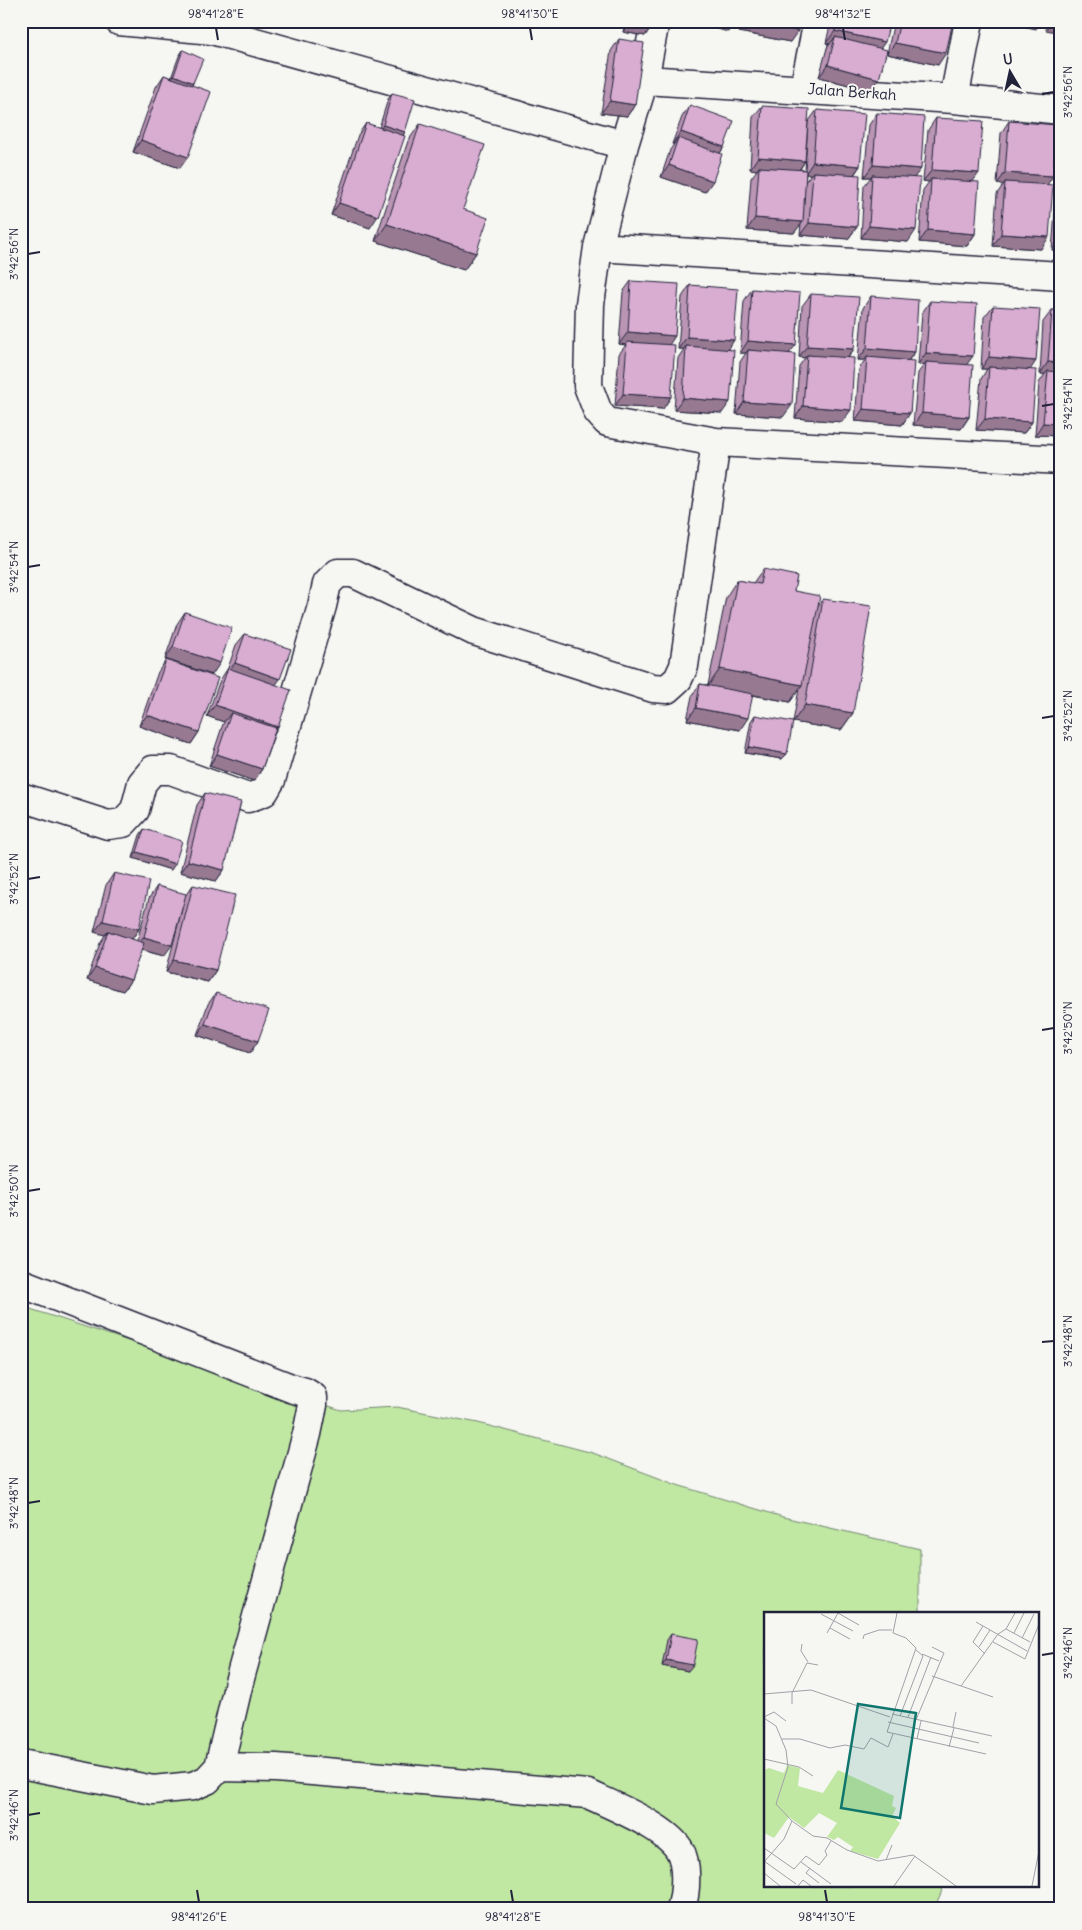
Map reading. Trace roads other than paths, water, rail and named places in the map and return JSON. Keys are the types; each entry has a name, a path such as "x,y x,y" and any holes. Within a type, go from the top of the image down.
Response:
{"street":[{"path":"119,21 212,30 624,145"},
{"path":"655,21 644,80 624,145 598,247 590,304 588,386 598,412 607,422 716,442 1061,460"},
{"path":"804,89 818,21"},
{"path":"954,99 969,21"},
{"name":"Jalan Berkah","path":"644,80 954,99 1061,110"},
{"path":"598,247 1061,276"},
{"path":"21,797 108,825 123,823 135,810 142,783 153,770 171,770 248,798 264,792 274,771 327,584 338,573 353,574 474,631 653,688 667,689 678,679 684,666 716,442"},
{"path":"21,1283 305,1392 313,1397 307,1434 239,1682 219,1767 207,1780 193,1786 153,1790 21,1764"},
{"path":"219,1767 276,1768 588,1794 630,1814 669,1837 680,1850 685,1870 685,1897 681,1909"}]}
